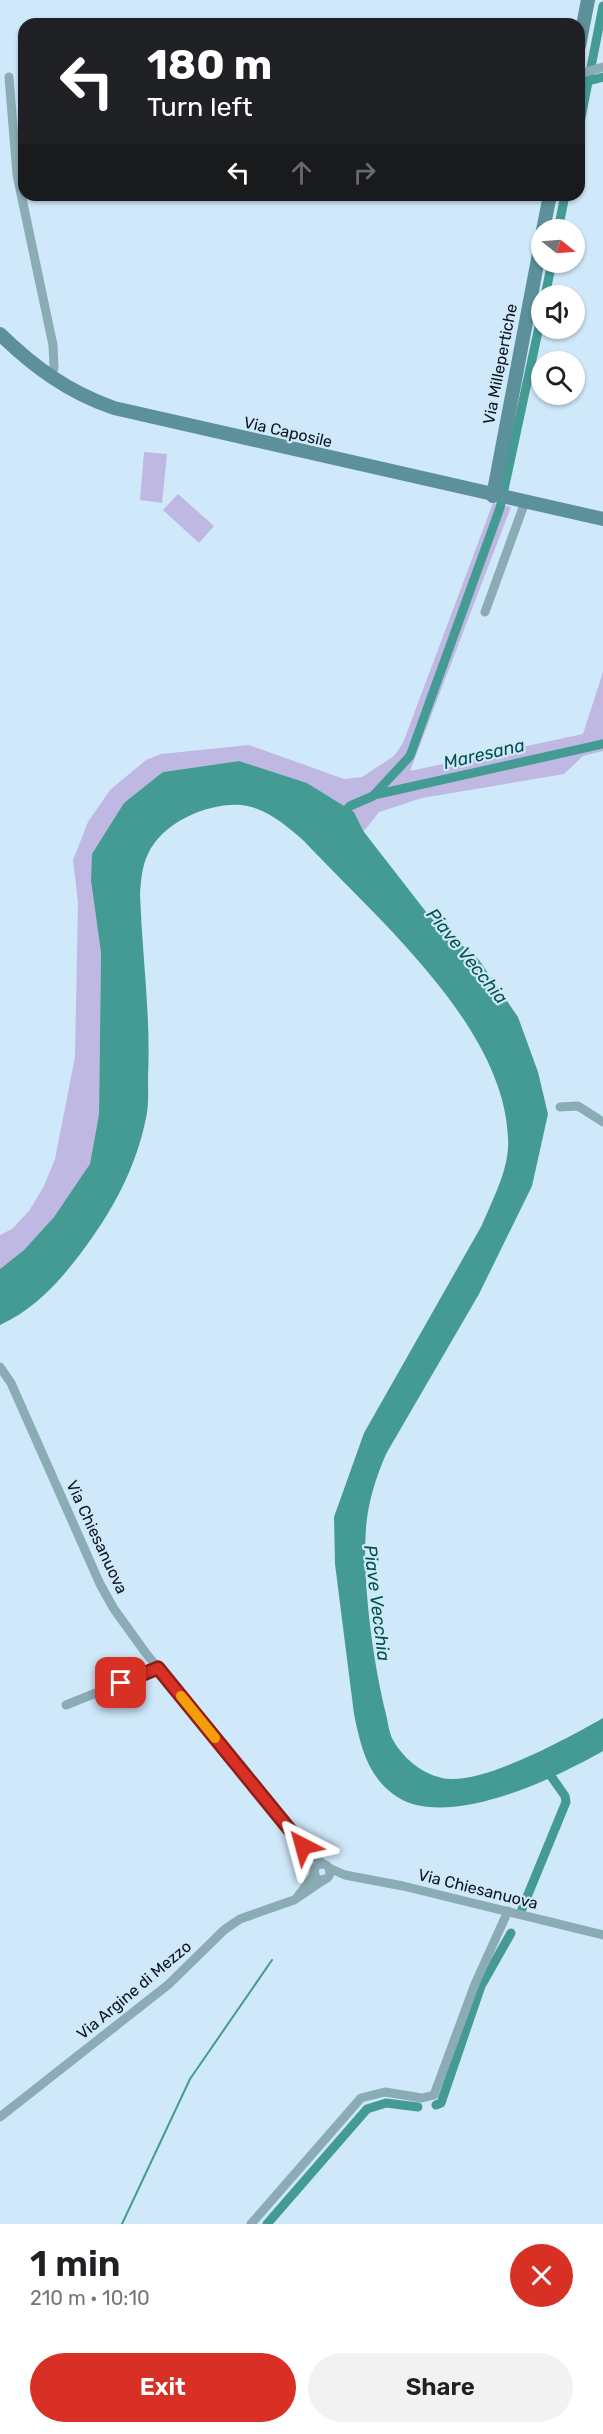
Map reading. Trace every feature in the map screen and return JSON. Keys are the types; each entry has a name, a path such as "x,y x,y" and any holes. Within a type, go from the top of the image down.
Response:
{"street":[{"path":"584,18 588,0"},
{"path":"585,73 602,67"},
{"path":"9,77 18,180"},
{"path":"23,201 53,345 54,368 50,378"},
{"path":"545,219 549,201"},
{"name":"Via Millepertiche","path":"507,499 537,273"},
{"name":"Via Caposile","path":"0,334 50,378 92,401 136,415 603,519"},
{"path":"485,612 507,499"},
{"path":"560,1107 578,1106 603,1122"},
{"name":"Via Chiesanuova","path":"0,1367 11,1383 100,1584 122,1621 326,1872 508,1911 603,1935"},
{"path":"66,1705 158,1668"},
{"name":"Via Chiesanuova","path":"303,1846 315,1873"},
{"path":"294,1900 315,1873 320,1880 326,1872"},
{"name":"Via Argine di Mezzo","path":"0,2116 169,1984 224,1930 240,1919 294,1900 326,1872"},
{"path":"251,2224 361,2098 385,2092 422,2098 434,2095 475,1984 508,1911"}],"shaded area":[{"path":"144,452 167,454 162,503 140,500"},
{"path":"178,494 214,526 199,543 163,510"},
{"path":"493,503 511,507 410,771 583,734 603,672 603,751 583,756 564,774 422,798 379,812 364,831 354,812 307,783 239,761 163,772 91,881 101,953 99,1114 90,1165 54,1217 24,1250 0,1269 0,1235 12,1229 29,1211 44,1186 55,1159 75,1057 78,903 73,860 88,822 110,790 146,760 161,754 249,745 344,779 362,777 394,756 403,743"}],"water":[{"name":"Piave Vecchia","path":"239,761 307,783 354,812 364,832 430,917 479,960 518,1017 538,1072 548,1114 532,1186 479,1294 386,1454 373,1490 367,1518 365,1549 367,1596 377,1671 392,1737 410,1761 425,1772 442,1778 451,1779 487,1773 529,1756 603,1718 603,1751 529,1787 469,1805 440,1808 414,1804 393,1794 384,1786 366,1758 354,1714 335,1564 334,1517 364,1433 482,1225 496,1194 504,1172 508,1149 501,1096 485,1055 461,1015 432,977 400,940 304,841 267,813 241,805 214,807 201,811 175,824 155,843 148,854 141,878 140,894 148,1031 148,1103 142,1136 129,1172 113,1205 73,1264 35,1303 13,1319 0,1325 0,1269 24,1250 54,1217 90,1164 99,1114 101,953 91,881 92,854 124,803 163,772"}],"waterway":[{"path":"585,98 603,6"},
{"path":"588,81 603,77"},
{"path":"560,219 564,201"},
{"path":"547,285 550,273"},
{"path":"341,816 350,806 373,796 410,756 500,508 536,339"},
{"name":"Maresana","path":"374,795 603,744"},
{"path":"522,1909 566,1802 565,1796 546,1769"},
{"path":"436,2105 441,2103 481,1986 511,1933"},
{"path":"122,2224 190,2079 272,1960"},
{"path":"267,2224 367,2109 386,2103 418,2107"}],"slow traffic":[{"path":"181,1696 215,1738"}],"route":[{"path":"121,1683 158,1668 303,1846"}]}
